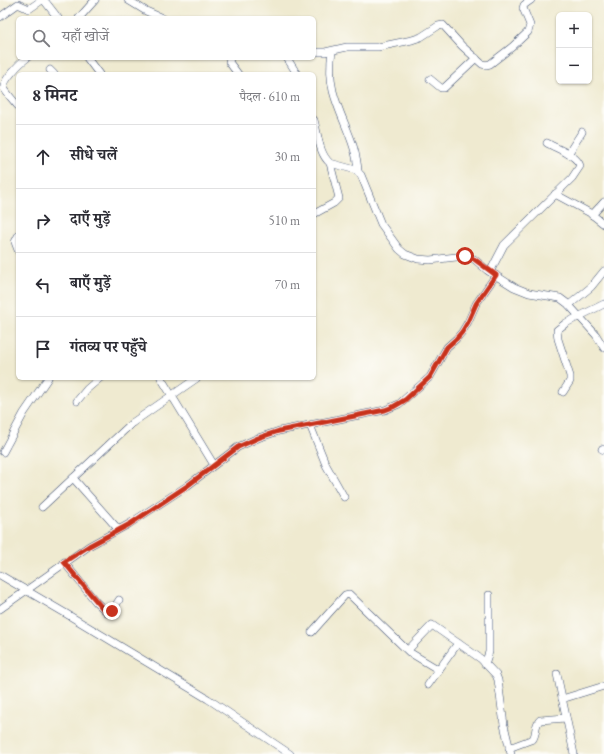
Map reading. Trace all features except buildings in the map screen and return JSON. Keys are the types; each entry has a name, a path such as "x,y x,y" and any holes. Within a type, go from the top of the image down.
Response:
{"street":[{"path":"0,16 18,4 29,8 43,0 56,16"},
{"path":"81,16 96,0"},
{"path":"128,0 158,16"},
{"path":"317,52 332,51 347,47 378,47 417,39 438,26 443,25 462,46 482,64 490,64 528,32 530,25 523,8 524,5 531,0"},
{"path":"332,51 330,77 333,91 356,153 358,172 368,189 381,224 395,244 405,254 418,259 430,260 465,256 474,259 493,274 514,287 529,293 560,298 579,316 604,348"},
{"path":"430,79 441,88 444,88 476,58"},
{"path":"16,103 5,89 4,85 17,66 24,60"},
{"path":"90,60 98,72"},
{"path":"230,60 229,62 236,72"},
{"path":"288,60 296,72"},
{"path":"568,154 582,132"},
{"path":"0,609 64,562 118,529 130,524 187,486 238,447 279,431 385,410 399,404 430,377 450,345 462,332 493,274 504,245 572,178 580,166 579,162 568,154 547,143"},
{"path":"316,213 334,203 339,198 330,163 317,147"},
{"path":"330,163 348,167 358,172"},
{"path":"555,194 592,214 604,224"},
{"path":"592,214 604,202"},
{"path":"569,305 591,287 604,272"},
{"path":"563,392 570,381 570,376 558,339 557,330 566,323 604,304"},
{"path":"3,452 24,413 47,380"},
{"path":"77,401 87,389 98,380"},
{"path":"162,380 214,465"},
{"path":"42,507 132,423 194,380"},
{"path":"310,424 326,464 344,497"},
{"path":"73,478 118,529"},
{"path":"64,562 96,602 108,613 111,613 119,600"},
{"path":"0,575 208,699 290,754"},
{"path":"312,632 345,595 349,594 408,650 439,670"},
{"path":"485,664 489,652 489,595"},
{"path":"408,650 432,625 473,653 485,664 496,675 498,680 510,751 533,739 535,736 537,723 540,720 566,718"},
{"path":"428,685 458,643"},
{"path":"557,674 574,754"},
{"path":"562,699 604,686"}],"route":[{"path":"112,611 110,614 108,613 96,602 64,562 89,546 130,524 187,486 238,447 279,431 385,410 405,400 430,377 447,347 462,332 476,304 496,275 487,270 474,259 465,256"}]}
